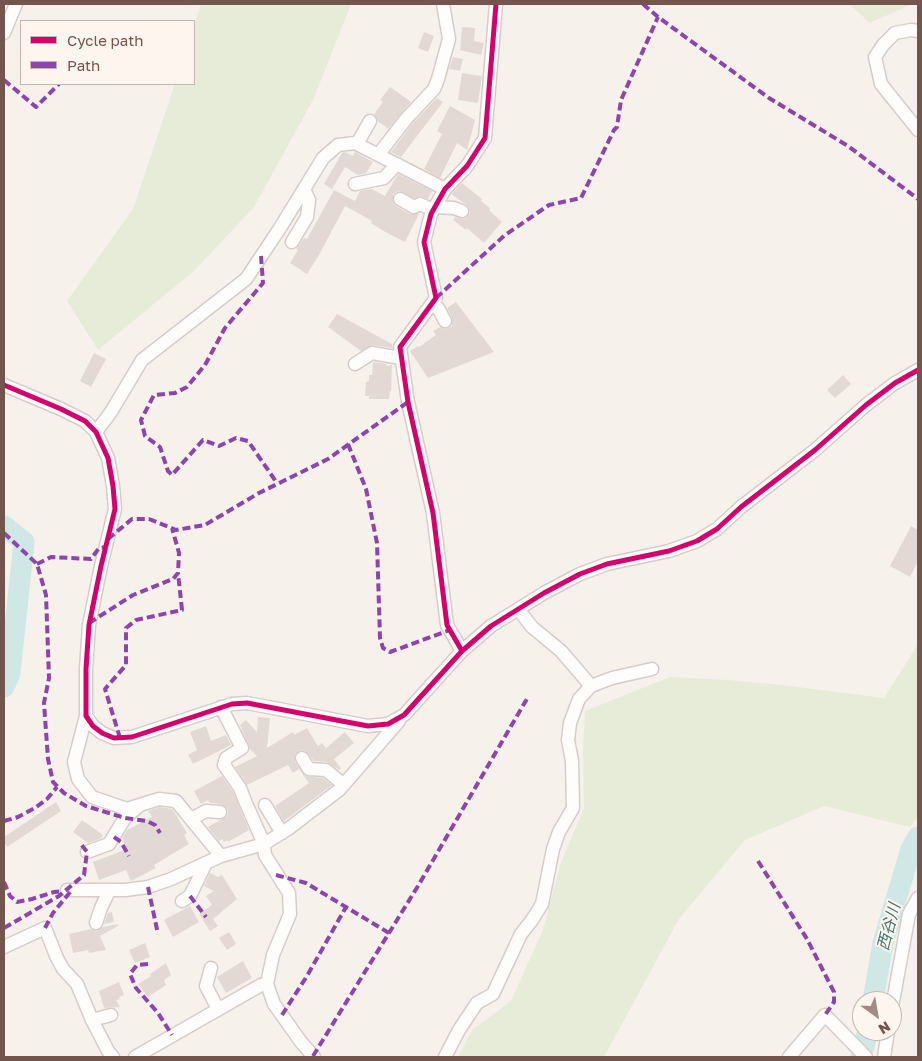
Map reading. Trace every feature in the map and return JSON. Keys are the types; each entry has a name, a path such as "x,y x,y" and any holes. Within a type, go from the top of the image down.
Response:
{"street":[{"path":"4,33 16,4"},
{"path":"378,155 406,119 434,89 449,39 443,4"},
{"path":"462,651 447,625 433,513 408,402 400,347 436,298 424,242 434,209 444,189 467,166 485,138 496,4"},
{"path":"918,31 910,30 895,33 883,44 875,57 881,84 918,130"},
{"path":"357,144 370,122"},
{"path":"96,432 111,412 142,360 246,279 323,158 338,145 357,144 444,189"},
{"path":"356,184 384,178 397,164"},
{"path":"292,242 307,217 309,200 304,189"},
{"path":"400,199 414,207 420,204 434,209 454,208 462,211"},
{"path":"431,305 438,308 445,321"},
{"path":"355,364 372,353 401,358"},
{"path":"182,901 190,896 209,867 220,856 264,844 282,833 339,790 462,651 491,626 580,574 607,564 669,551 698,541 717,529 741,507 815,450 866,405 918,370"},
{"path":"4,385 85,421 96,432 108,458 115,509 89,625 86,669 86,716 74,762 78,779 92,797 127,809 159,799 176,801 220,856"},
{"path":"518,609 532,627 561,651 591,686"},
{"path":"445,1057 459,1030 477,1003 493,994 520,934 542,904 553,849 559,832 573,808 572,762 568,740 570,723 579,699 591,686 612,678 652,669"},
{"path":"86,716 102,734 114,738 132,737 232,704 247,703 368,726 388,724 404,715"},
{"path":"221,707 242,748 226,758 224,765 240,788 264,844 265,855 289,894 290,914 273,955 267,984 274,1004 314,1057"},
{"path":"302,758 309,769 326,770 344,785"},
{"path":"88,852 109,844 126,818 142,804"},
{"path":"266,805 282,833"},
{"path":"191,819 206,811 220,812"},
{"path":"68,890 109,891 148,887 209,867"},
{"path":"96,923 109,891"},
{"path":"895,991 909,914 918,898"},
{"path":"4,947 45,928 63,970 77,984 92,1020 113,1057"},
{"path":"212,968 206,986 218,1009"},
{"path":"134,1057 261,985 267,984"},
{"path":"92,1020 111,1015"},
{"path":"789,1057 826,1015 866,1057"},
{"path":"884,1057 886,1041"}],"green space":[{"path":"201,4 351,4 314,98 254,207 195,270 98,350 67,301 133,209 175,85 195,85 195,22"},
{"path":"849,4 912,4 870,23"},
{"path":"918,644 918,817 910,827 824,806 745,840 679,919 604,1057 458,1057 472,1030 511,1001 543,930 560,865 584,808 583,751 585,711 670,677 782,685 884,698"}],"building":[{"path":"462,27 475,28 474,41 484,43 481,55 460,50"},
{"path":"424,32 434,36 428,52 418,48"},
{"path":"453,57 463,59 460,71 449,69"},
{"path":"462,73 482,76 478,103 458,100"},
{"path":"390,87 411,102 388,129 378,121 374,114 383,102 380,100"},
{"path":"437,98 443,102 401,157 391,152 412,124"},
{"path":"450,106 475,120 467,150 457,143 440,178 424,169 442,134 437,131"},
{"path":"345,152 353,156 355,152 373,162 366,173 358,175 345,167 332,189 324,184 342,153"},
{"path":"398,174 432,191 428,199 420,196 414,198 400,191 393,195 393,203 396,206 410,214 419,214 405,242 387,233 371,223 372,221 345,206 307,274 290,263 298,250 296,249 304,238 307,239 334,190 355,201 360,191 372,189 385,196"},
{"path":"462,183 482,199 481,201 502,222 484,243 467,228 466,230 453,220 455,217 464,219 470,213 468,206 451,194"},
{"path":"456,302 494,352 428,378 410,351 436,335 433,331 440,327 445,329 452,326 452,318 447,308"},
{"path":"337,314 392,344 392,348 373,345 361,351 328,327"},
{"path":"94,353 106,359 91,387 80,381"},
{"path":"373,362 387,364 386,366 392,365 389,399 369,399 369,396 365,396 366,382 369,381 369,375 372,375"},
{"path":"843,375 851,384 835,398 827,390"},
{"path":"911,526 918,530 918,561 910,577 890,566"},
{"path":"258,717 270,718 267,748 293,732 294,735 307,728 318,746 322,743 326,748 345,732 354,743 334,759 341,768 339,770 327,762 314,761 305,751 301,750 295,754 295,762 305,776 323,778 332,785 284,821 275,806 309,783 299,769 293,773 288,765 247,785 235,767 257,756 250,749 240,725 246,720 257,732"},
{"path":"206,726 211,741 226,735 231,745 193,764 188,755 197,750 190,732"},
{"path":"222,776 233,792 249,830 228,842 227,840 224,842 222,839 219,841 208,827 226,817 227,808 221,804 210,803 208,800 201,804 194,791"},
{"path":"56,802 61,811 7,847 4,837"},
{"path":"160,807 172,809 187,833 184,835 189,844 154,865 156,868 131,881 126,870 99,880 93,862 127,849 122,838 127,830 152,817 148,811"},
{"path":"82,820 103,835 100,839 88,843 73,832"},
{"path":"210,873 218,877 222,875 237,899 213,919 218,926 210,931 199,914 212,905 206,896 214,891 204,886"},
{"path":"190,906 199,922 173,937 164,920"},
{"path":"112,912 114,922 104,924 108,913"},
{"path":"118,924 118,926 100,936 106,950 89,953 88,950 73,953 69,934 91,929 97,931 103,927"},
{"path":"229,932 236,944 227,950 219,938"},
{"path":"145,943 150,957 135,963 129,950"},
{"path":"243,961 252,978 226,993 217,977"},
{"path":"166,963 171,975 164,980 166,985 148,997 138,984"},
{"path":"119,982 124,995 116,1000 120,1007 104,1008 99,991"}],"waterway":[{"path":"4,526 24,542 10,673 4,687"},
{"name":"西谷川","path":"875,991 883,943 911,849 918,837"},
{"name":"西谷川","path":"861,1057 865,1041"}],"marked path":[{"path":"643,4 769,98 848,146 918,199"},
{"path":"436,298 505,235 549,205 581,198 617,127 621,100 658,17"},
{"path":"4,80 36,107 58,85"},
{"path":"261,256 263,283 225,328 205,365 187,387 175,393 154,395 141,420 145,436 160,447 168,471 172,475 203,440 219,446 236,438 248,441 277,483"},
{"path":"108,539 132,519 149,519 176,530 205,525 259,493 328,459 408,402"},
{"path":"348,444 366,489 377,543 380,638 383,648 390,652 450,630"},
{"path":"89,623 133,595 173,579 178,573 179,553 172,528"},
{"path":"4,533 37,564 46,595 49,678 44,703 48,759 53,782 64,793 86,806 125,818 147,821 155,825 160,833"},
{"path":"37,564 51,557 91,559 99,548 106,547"},
{"path":"120,738 105,689 126,665 126,628 136,620 182,610 178,573"},
{"path":"313,1056 418,886 528,697"},
{"path":"4,821 18,817 35,808 47,799 57,787"},
{"path":"114,837 121,842 129,856"},
{"path":"4,928 59,896 84,875 87,852 80,843"},
{"path":"758,861 807,939 834,992 834,1002 825,1015"},
{"path":"276,875 306,883 389,933"},
{"path":"4,882 10,896 17,902 63,891"},
{"path":"148,887 158,934"},
{"path":"45,928 53,913 71,891"},
{"path":"190,896 206,917"},
{"path":"282,1015 307,976 346,907"},
{"path":"148,964 137,965 130,974 136,988 158,1013 172,1035"}],"cycle path":[{"path":"462,651 447,625 433,513 408,402 400,347 436,298 424,242 431,214 445,189 467,166 485,138 496,4"},
{"path":"4,385 85,421 96,432 108,458 115,509 89,625 86,669 86,716 93,726 102,733 114,738 132,737 232,704 247,703 368,726 388,724 404,715 462,651 491,626 544,593 580,574 607,564 669,551 697,541 717,529 741,507 815,450 866,405 895,383 918,370"}]}
